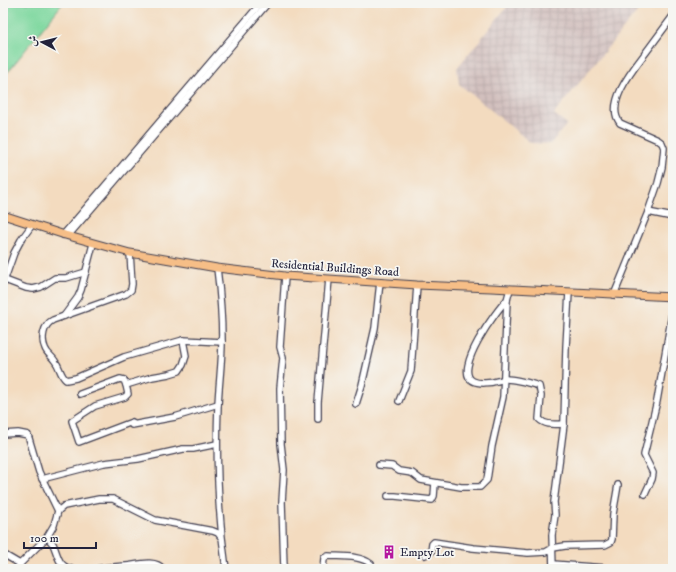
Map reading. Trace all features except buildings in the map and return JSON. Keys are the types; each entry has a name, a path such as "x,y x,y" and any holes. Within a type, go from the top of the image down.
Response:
{"main road":[{"name":"Residential Buildings Road","path":"3,215 93,244 217,268 285,276 417,285 673,297"}],"street":[{"path":"65,236 261,3"},
{"path":"65,236 268,3"},
{"path":"614,295 648,212 662,167 664,148 662,142 620,123 616,114 616,103 629,75 673,16"},
{"path":"648,212 673,217"},
{"path":"32,225 14,253 4,282 33,289 41,287 55,278 66,278 86,272"},
{"path":"64,316 78,297 81,290 93,244"},
{"path":"130,252 131,290 126,294 48,323 45,328 45,348 56,361 60,372 66,380 76,378 124,357 184,340 222,342"},
{"path":"217,268 221,302 222,342 217,444 221,537 226,569"},
{"path":"284,569 282,502 284,470 280,388 283,358 280,347 285,276"},
{"path":"318,419 318,402 330,279"},
{"path":"356,404 362,385 374,328 380,282"},
{"path":"399,401 411,371 417,285"},
{"path":"379,465 392,466 399,471 412,473 421,480 435,483 473,488 480,487 485,483 487,480 492,446 503,397 507,300 510,289"},
{"path":"569,292 567,312 564,424 554,502 555,515 552,535 553,567 619,569"},
{"path":"507,300 496,312 468,359 468,376 473,382 492,382 504,379 539,386 541,396 539,419 543,423 564,424"},
{"path":"645,494 652,479 653,473 644,454 664,366 673,308"},
{"path":"126,385 179,371 186,356 184,340"},
{"path":"80,394 120,379 124,380 128,394 95,406 72,422 79,442 132,422 132,425 167,419 218,404"},
{"path":"3,434 18,433 28,435 42,479 58,511"},
{"path":"42,479 104,463 138,459 184,449 193,449 217,444"},
{"path":"388,496 430,500 433,499 435,483"},
{"path":"425,555 430,553 434,542 473,548 528,553 546,552 553,548 565,546 605,545 611,542 612,538 613,514 618,485"},
{"path":"3,554 19,566 47,536 54,525 58,511 64,506 99,499 113,500 155,520 213,531 218,533 221,537"},
{"path":"47,536 53,545 60,562 64,566 71,569"},
{"path":"323,569 324,558 328,556 360,558 371,564"},
{"path":"97,569 143,563 159,565 163,569"}],"shaded area":[{"path":"510,3 644,3 554,114 567,124 550,144 531,143 459,84 457,68"}],"green space":[{"path":"3,3 63,3 3,78"}],"place":[{"name":"Empty Lot","path":"389,552"}]}
